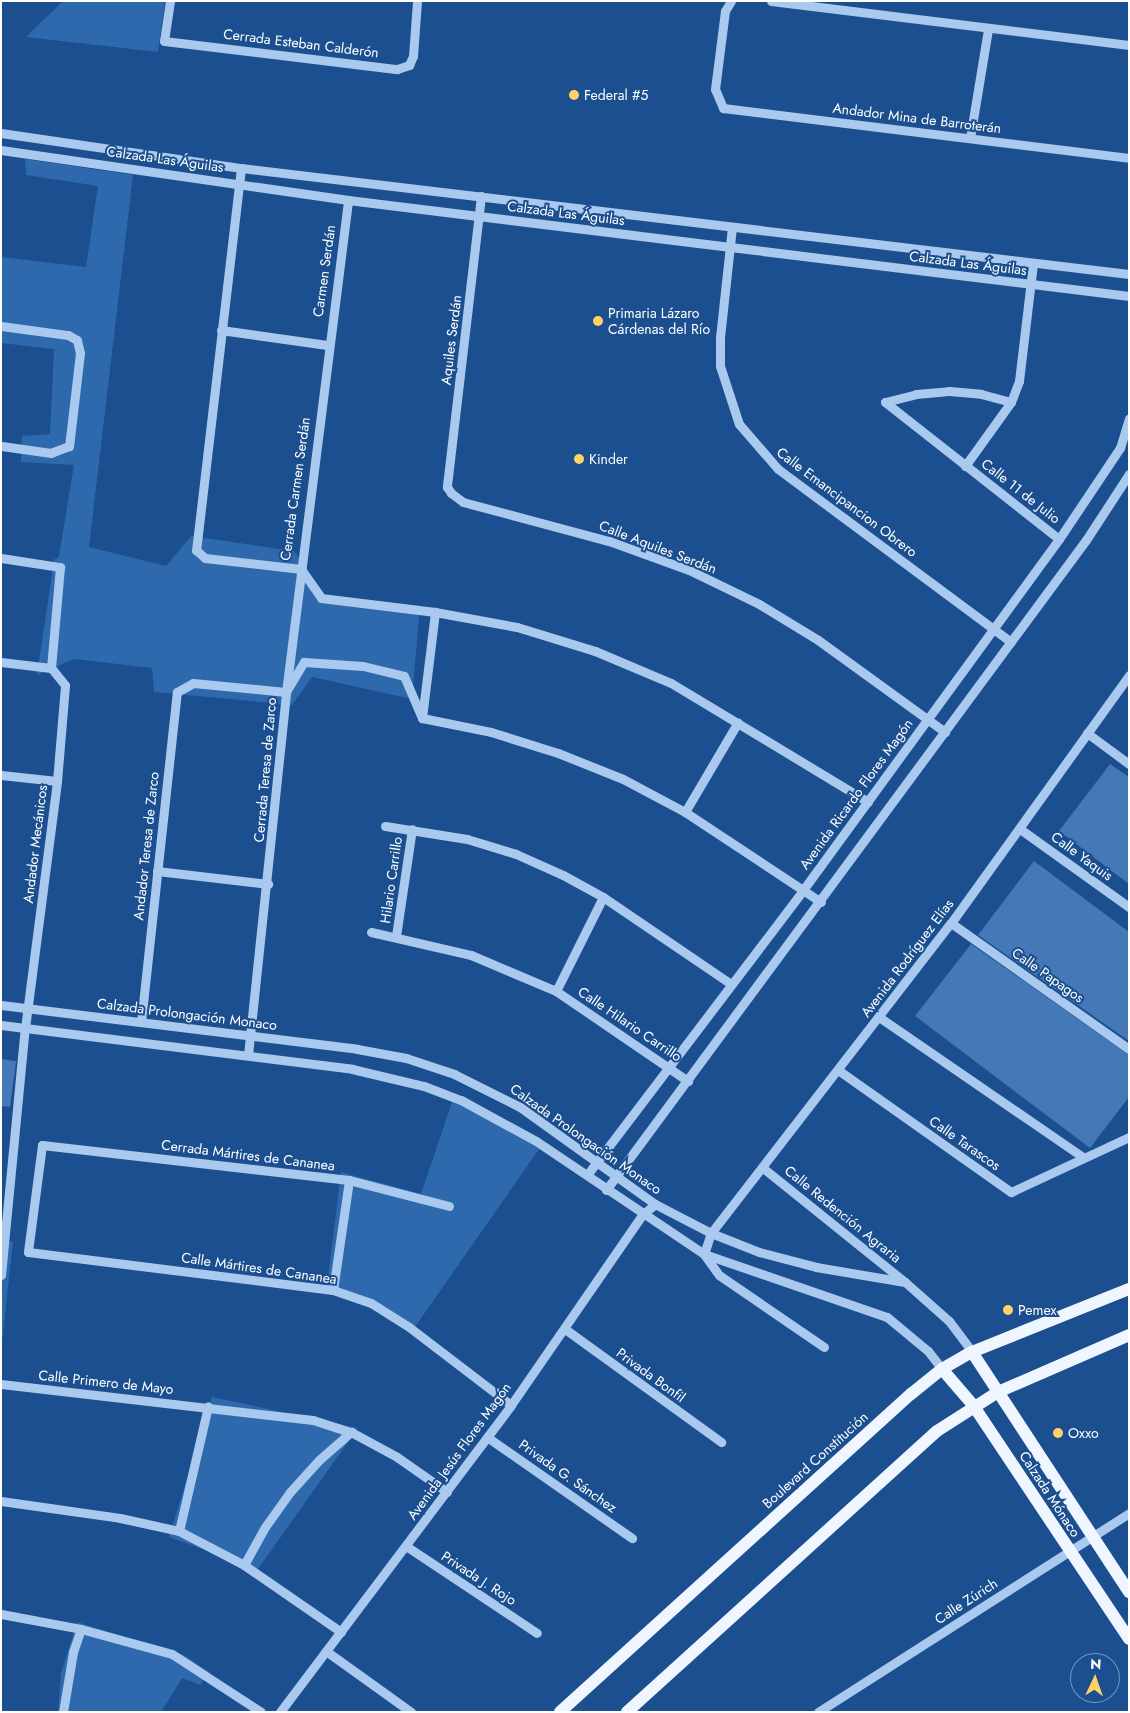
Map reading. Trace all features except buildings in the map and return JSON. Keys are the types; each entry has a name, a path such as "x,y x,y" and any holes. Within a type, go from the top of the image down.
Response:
{"main road":[{"name":"Boulevard Constitución","path":"560,1712 911,1394 942,1369 972,1352 1129,1289"},
{"path":"627,1712 937,1431 973,1405 998,1392 1129,1335"},
{"name":"Calzada Mónaco","path":"972,1352 1129,1592"},
{"name":"Calzada Mónaco","path":"942,1369 973,1405 1129,1638"}],"street":[{"name":"Cerrada Esteban Calderón","path":"170,1 164,41 397,68 409,66 413,56 417,1"},
{"name":"Andador Mina de Barroterán","path":"731,1 725,11 715,89 723,108 750,113 1129,158"},
{"path":"771,1 1129,45"},
{"path":"970,138 988,28"},
{"name":"Calzada Las Águilas","path":"1,133 240,168 1129,274"},
{"name":"Calzada Las Águilas","path":"1,150 348,200 1129,296"},
{"name":"Cerrada Carmen Serdán","path":"240,168 196,550 205,558 301,569 327,345"},
{"name":"Aquiles Serdán","path":"447,487 482,196"},
{"name":"Carmen Serdán","path":"327,345 348,200"},
{"name":"Calle Emancipancion Obrero","path":"732,227 720,366 739,424 778,469 1011,642"},
{"name":"Calle 11 de Julio","path":"965,466 1011,402 1024,356 1033,264"},
{"path":"1,326 68,335 79,345 72,439 66,450 51,453 1,446"},
{"path":"220,330 327,345"},
{"name":"Calle 11 de Julio","path":"1011,402 981,394 949,391 916,394 885,402 1059,539"},
{"name":"Avenida Ricardo Flores Magón","path":"587,1175 803,890 1059,539 1120,448 1129,418"},
{"path":"606,1190 821,902 1086,540 1129,474"},
{"name":"Calle Aquiles Serdán","path":"447,487 463,502 609,541 689,570 759,604 818,640 945,732"},
{"path":"1,558 60,566 51,668 1,662"},
{"path":"301,569 320,598 436,612 517,627 595,651 671,683 868,802"},
{"path":"286,692 301,569"},
{"path":"422,718 436,612"},
{"path":"286,692 304,662 363,666 404,676 422,718"},
{"name":"Andador Mecánicos","path":"1,1275 27,1008 57,781 64,685 51,668"},
{"name":"Avenida Rodríguez Elías","path":"704,1254 711,1233 951,923 1129,675"},
{"name":"Cerrada Teresa de Zarco","path":"193,682 286,692 268,884 248,1055"},
{"name":"Andador Teresa de Zarco","path":"141,1022 174,699 180,688 193,682"},
{"path":"422,718 491,732 558,753 623,780 685,812 821,902"},
{"path":"685,812 738,722"},
{"path":"1087,733 1129,764"},
{"path":"1,775 57,781"},
{"path":"385,826 467,839 516,854 563,875 602,897 731,984"},
{"name":"Calle Yaquis","path":"1020,828 1129,907"},
{"name":"Hilario Carrillo","path":"396,936 412,829"},
{"path":"157,871 268,884"},
{"name":"Calle Hilario Carrillo","path":"556,991 602,897"},
{"name":"Calle Papagos","path":"951,923 1129,1049"},
{"name":"Calle Hilario Carrillo","path":"371,932 396,936 471,955 556,991 688,1081"},
{"name":"Calzada Prolongación Monaco","path":"1,1005 250,1035 406,1058 454,1074 520,1108 655,1204 711,1233 759,1252 816,1267 905,1282"},
{"path":"879,1017 1083,1157"},
{"name":"Calzada Prolongación Monaco","path":"1,1025 248,1055 352,1070 424,1086 494,1116 587,1175 642,1215 704,1254 886,1317 928,1351 942,1369"},
{"name":"Calle Tarascos","path":"838,1070 1011,1192 1129,1137"},
{"name":"Cerrada Mártires de Cananea","path":"28,1252 42,1145 349,1180 449,1206"},
{"name":"Calle Redención Agraria","path":"763,1168 905,1282"},
{"path":"333,1290 349,1180"},
{"name":"Avenida Jesús Flores Magón","path":"280,1712 511,1405 642,1215 655,1204"},
{"name":"Calle Mártires de Cananea","path":"28,1252 333,1290 370,1303 402,1322 511,1405"},
{"path":"704,1254 719,1275 824,1347"},
{"path":"905,1282 949,1321 972,1352"},
{"name":"Privada Bonfil","path":"564,1329 721,1442"},
{"name":"Calle Primero de Mayo","path":"1,1384 208,1406 313,1420 351,1432 397,1458 447,1492"},
{"path":"179,1532 208,1406"},
{"path":"244,1565 265,1527 290,1492 318,1460 351,1432"},
{"name":"Privada G. Sánchez","path":"487,1437 632,1538"},
{"path":"1,1501 120,1518 179,1532 244,1565 341,1632"},
{"name":"Calle Zúrich","path":"818,1712 1129,1513"},
{"name":"Privada J. Rojo","path":"406,1546 537,1633"},
{"path":"1,1614 81,1629 172,1654 261,1712"},
{"path":"64,1712 73,1652 81,1629"},
{"path":"326,1651 411,1712"}],"shaded area":[{"path":"63,1 165,1 158,52 26,37"},
{"path":"25,159 133,175 89,547 166,566 191,536 294,551 325,595 420,606 412,699 312,677 292,705 154,692 152,668 74,659 37,675 54,560 59,556 74,465 21,462 22,436 50,434 54,349 1,343 1,257 86,267 98,186 26,175"},
{"path":"452,1102 487,1116 539,1149 415,1327 327,1286 341,1172 421,1194"},
{"path":"1,1240 13,1242 1,1352"},
{"path":"212,1397 358,1428 258,1569 169,1537"},
{"path":"77,1622 184,1655 209,1672 200,1685 182,1678 161,1712 58,1712 61,1673"}],"place":[{"name":"Federal #5","path":"574,95"},
{"name":"Primaria Lázaro Cárdenas del Río","path":"598,321"},
{"name":"Kinder","path":"579,459"},
{"name":"Pemex","path":"1008,1310"},
{"name":"Oxxo","path":"1058,1433"}]}
